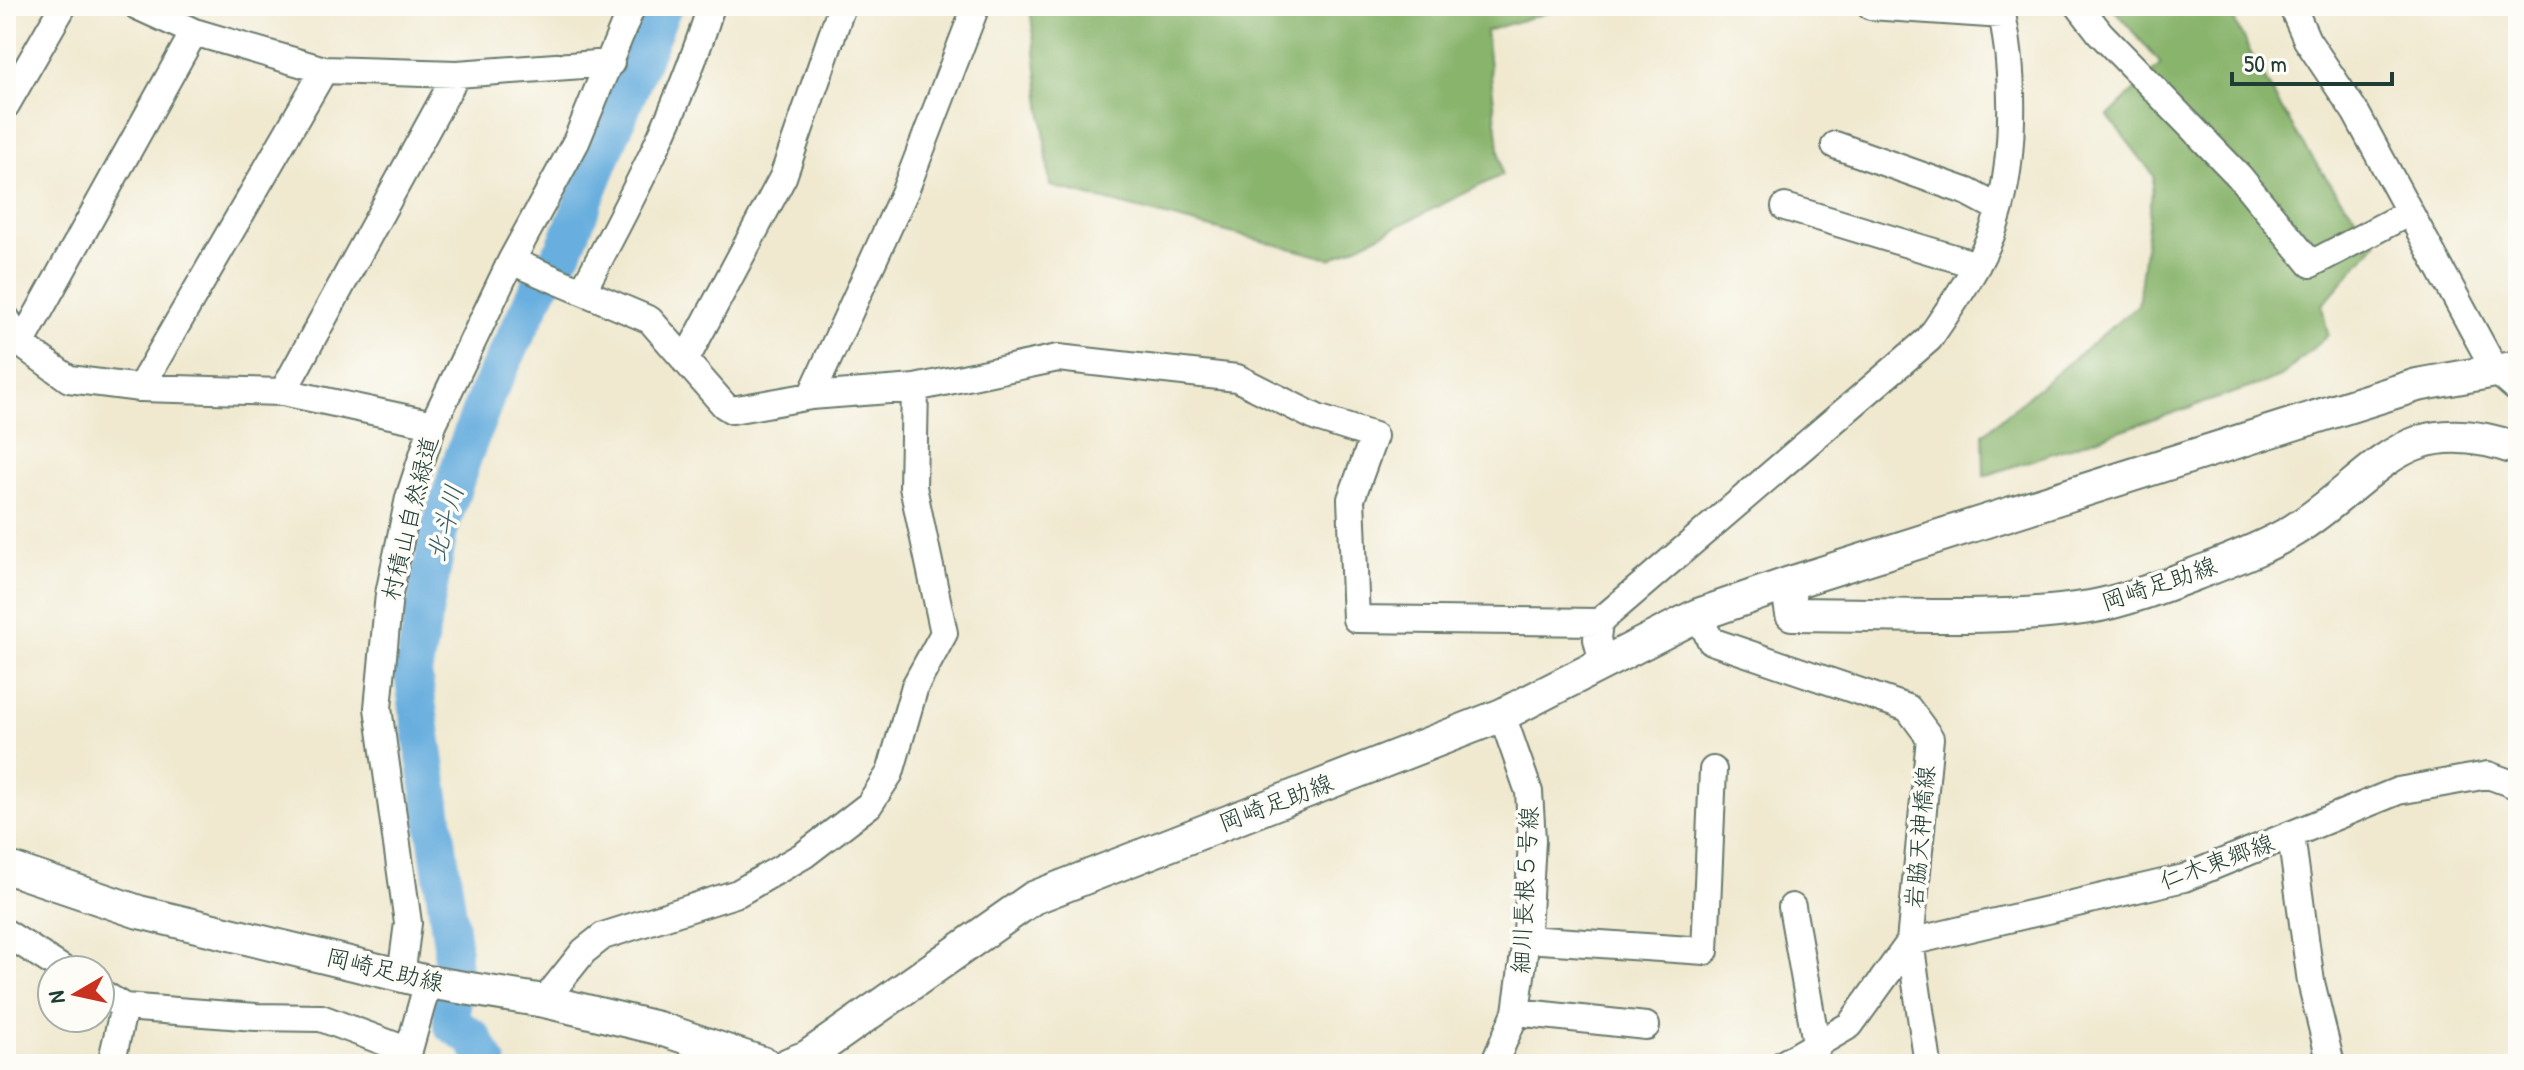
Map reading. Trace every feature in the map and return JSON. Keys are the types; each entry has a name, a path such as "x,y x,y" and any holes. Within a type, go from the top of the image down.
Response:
{"main road":[{"name":"岡崎足助線","path":"789,1064 807,1057 1033,898 1502,715 1698,615 1787,584 2417,385 2510,376"},
{"name":"岡崎足助線","path":"1787,584 1792,614 2021,615 2094,606 2213,567 2294,530 2364,473 2404,447 2442,436 2482,436 2518,449"},
{"name":"岡崎足助線","path":"6,867 139,912 433,983 544,1001 658,1028 747,1061"}],"street":[{"path":"6,105 63,6"},
{"path":"137,6 194,32 324,70 457,74 611,63"},
{"name":"村積山自然緑道","path":"407,1058 433,983 408,923 378,708 389,594 409,498 433,424 517,264 576,142 632,6"},
{"path":"575,287 650,166 690,74 711,6"},
{"path":"685,361 783,177 842,6"},
{"path":"811,396 905,191 976,6"},
{"path":"517,264 650,320 724,405 732,410 811,396 915,388 1058,358 1237,378 1317,418 1374,436 1351,499 1356,619 1599,622 1929,339 1977,265 1993,231 2011,150 2002,10 1870,6"},
{"path":"2079,6 2100,33 2239,176 2311,264 2408,213"},
{"path":"2292,6 2307,40 2356,113 2408,213 2510,376"},
{"path":"21,344 194,32"},
{"path":"140,388 324,70"},
{"path":"283,392 457,74"},
{"path":"1835,145 1907,168 1998,208"},
{"path":"1785,207 1977,265"},
{"path":"6,318 21,344 69,379 140,388 283,392 433,424"},
{"path":"544,1001 584,951 603,936 738,893 804,855 869,805 890,773 915,686 944,633 913,487 915,388"},
{"name":"岩脇天神橋線","path":"1698,615 1711,641 1908,708 1930,738 1910,942 1928,1064"},
{"path":"1599,622 1597,639 1603,663"},
{"name":"細川長根５号線","path":"1494,1064 1516,1012 1526,939 1532,840 1529,792 1502,715"},
{"path":"1526,939 1705,951 1713,770"},
{"name":"仁木東郷線","path":"1910,942 2184,878 2398,791 2488,775 2518,786"},
{"path":"2291,835 2311,982 2331,1064"},
{"path":"1792,907 1817,1048"},
{"path":"6,933 39,954"},
{"path":"1783,1064 1817,1048 1850,1025 1910,942"},
{"path":"116,1002 124,1007 256,1017 321,1018 407,1058"},
{"path":"111,1064 124,1007"},
{"path":"1516,1012 1646,1026"}],"green space":[{"path":"1030,6 1570,6 1486,31 1502,175 1331,259 1050,186"},
{"path":"2111,6 2227,6 2259,68 2313,159 2377,242 2322,305 2328,335 2281,377 1984,476 1983,434 2138,305 2154,176 2108,116 2161,64"}],"waterway":[{"name":"北斗川","path":"488,1064 473,1038 452,1024 452,944 413,673 439,531 463,457 487,394 540,286 564,250 663,6"}]}
